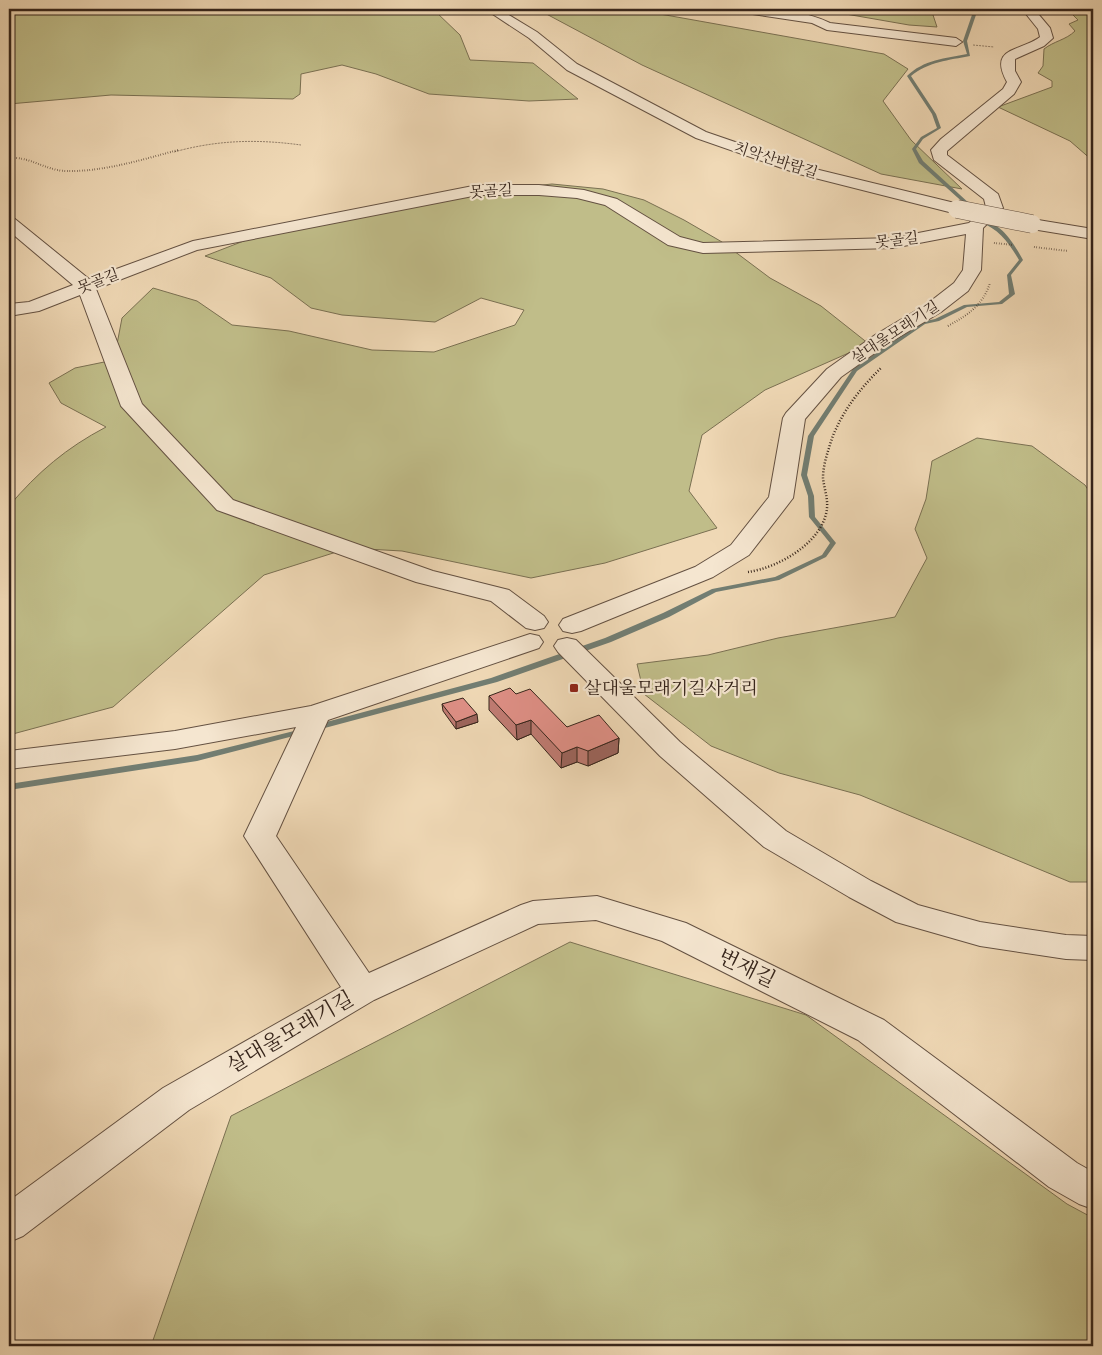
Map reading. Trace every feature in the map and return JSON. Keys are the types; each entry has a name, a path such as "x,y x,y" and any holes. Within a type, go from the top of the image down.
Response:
{"street":[{"name":"치악산바람길","path":"491,9 532,35 572,67 701,135 806,171 957,209 1093,234"},
{"path":"746,9 816,20 827,26 956,42"},
{"path":"977,225 995,208 992,197 939,157 940,150 946,142 1009,91 1014,82 1006,71 1006,63 1012,54 1041,43 1047,38 1044,28 1028,9"},
{"name":"못골길","path":"9,310 32,307 193,246 478,190 539,190 578,193 611,202 674,241 702,248 892,243 977,225"},
{"path":"9,223 86,286 132,406 225,505 425,577 500,595 550,649 575,647 670,749 775,839 860,889 908,914 980,934 1093,948"},
{"name":"살대울모래기길","path":"575,647 740,550 781,498 794,418 834,373 882,339 934,308 961,287 972,270 977,225"},
{"path":"9,760 311,726 533,632"},
{"name":"살대울모래기길","path":"9,1224 176,1099 362,991 260,836 311,726"},
{"name":"번재길","path":"362,991 533,913 597,908 674,932 871,1030 1063,1175 1093,1192"}],"path":[{"path":"9,158 19,157 63,171 120,166 180,150 228,141 264,140 301,145"},
{"path":"1028,246 1075,251"},
{"path":"940,330 963,318 977,308 986,298"},
{"path":"815,532 825,518 828,495 823,476 834,430 879,370 886,364"}],"shaded area":[{"path":"9,9 414,9 436,12 460,35 470,60 533,63 578,99 529,101 429,94 376,74 342,65 301,74 300,94 293,99 111,95 9,104"},
{"path":"537,9 632,9 884,54 908,69 883,101 911,140 962,189 881,174 642,65"},
{"path":"817,9 931,9 937,27 909,25"},
{"path":"1070,12 1093,12 1093,161 1070,141 998,107 1052,87 1052,81 1038,73 1043,66 1044,49 1075,31 1069,24 1078,20"},
{"path":"552,184 603,189 644,200 684,220 722,242 770,278 821,306 869,344 765,390 702,435 689,491 717,528 605,563 531,578 402,551 349,548 264,575 113,707 9,735 9,506 31,482 65,452 106,427 61,403 49,383 75,368 114,360 122,318 153,288 197,301 232,325 289,331 372,350 434,352 515,325 524,310 481,298 435,322 342,315 311,308 271,278 205,256 254,237 495,190"},
{"path":"977,438 1032,446 1085,485 1093,497 1093,882 1070,882 860,795 779,773 711,746 644,694 637,664 708,655 778,638 895,617 927,558 915,529 926,499 932,461"},
{"path":"570,942 806,1015 1067,1204 1093,1218 1093,1346 151,1346 231,1116"}],"building":[{"path":"510,688 516,694 530,689 567,727 599,715 619,738 588,751 577,747 562,753 531,720 516,725 489,696"},
{"path":"463,698 477,714 456,722 442,704"}],"waterway":[{"path":"968,210 969,206 921,162 914,149 922,138 939,128 934,114 909,76 929,64 969,55 965,41 976,9"},
{"path":"318,727 494,680 608,640 666,615 714,590 777,579 824,556 833,543 812,517 811,496 804,475 811,436 855,370 923,323 937,320 966,306 1000,303 1012,294 1009,275 1021,260 1010,242 1000,231 982,221"},
{"path":"9,787 197,758 302,731"}],"place":[{"name":"살대울모래기길사거리","path":"574,688"}]}
